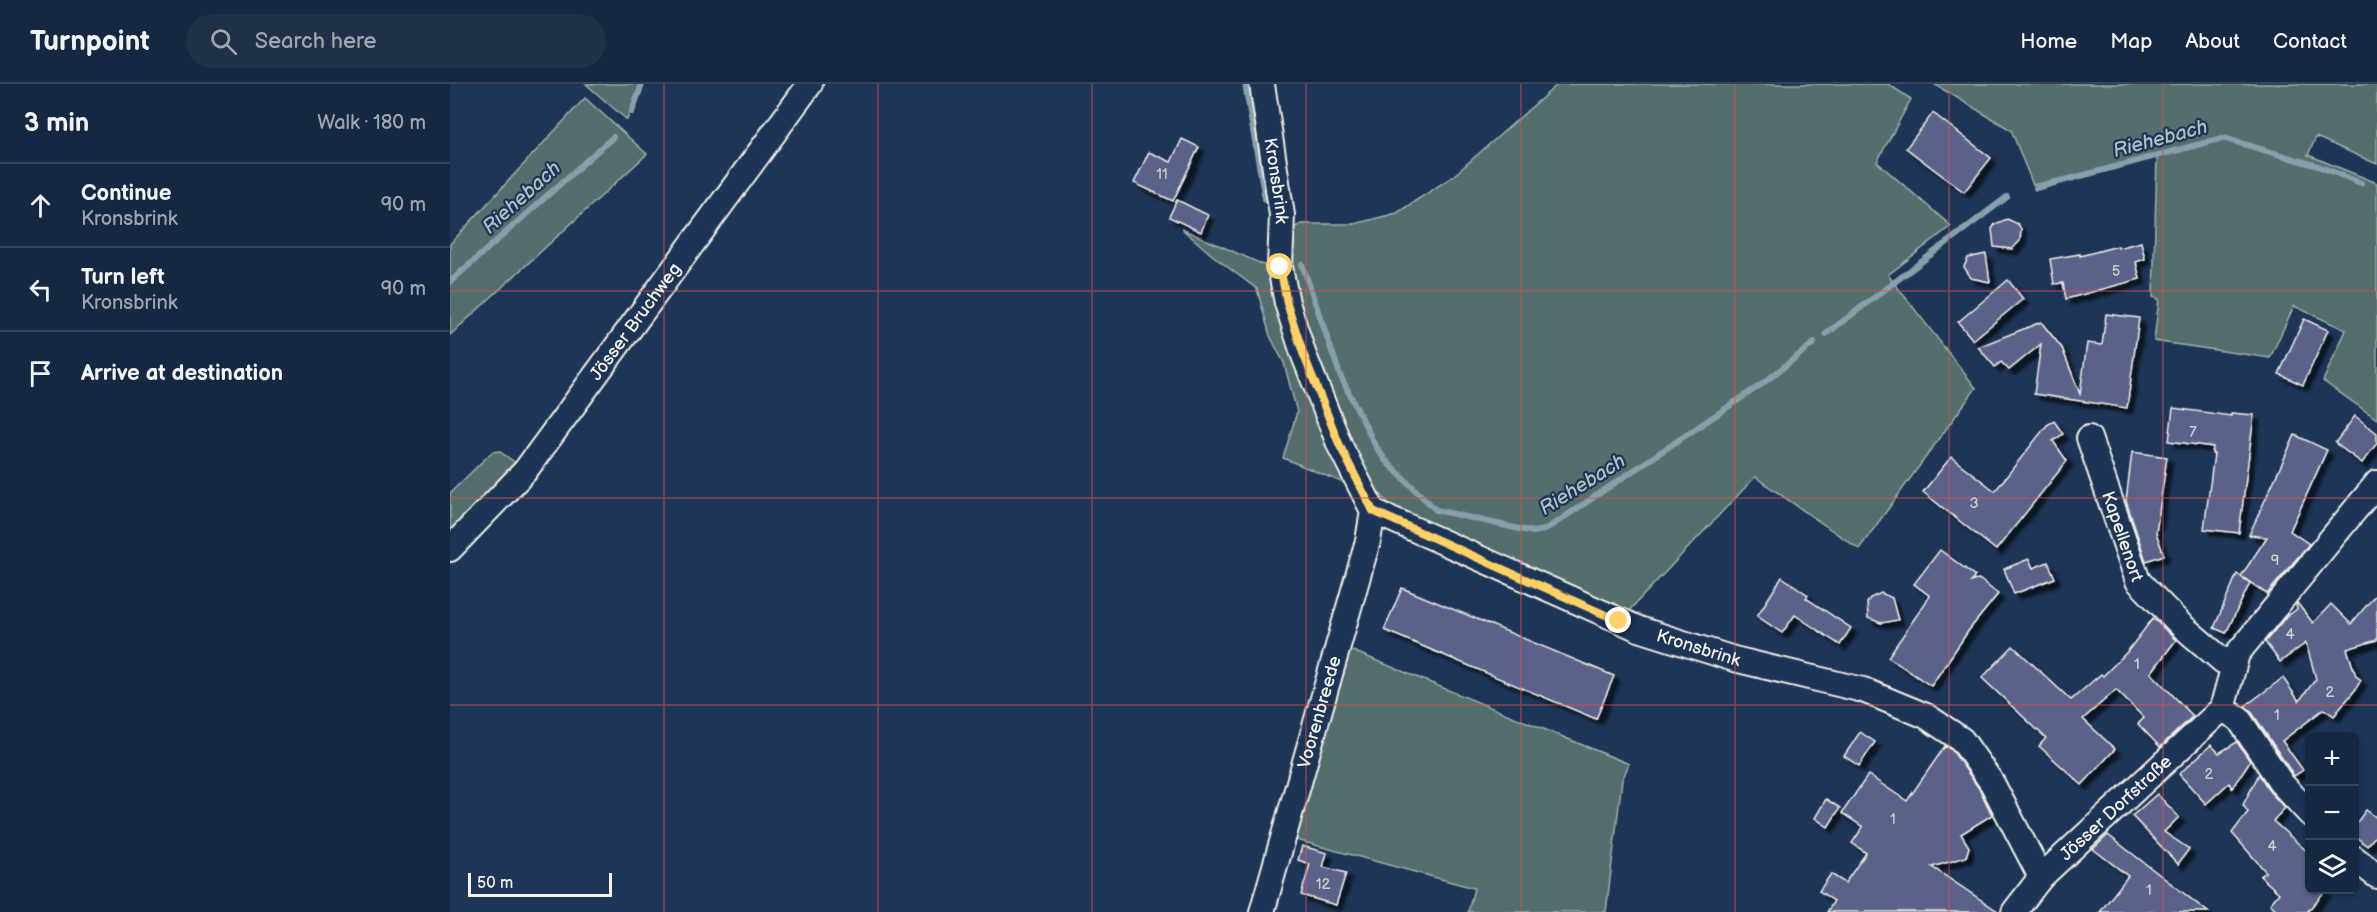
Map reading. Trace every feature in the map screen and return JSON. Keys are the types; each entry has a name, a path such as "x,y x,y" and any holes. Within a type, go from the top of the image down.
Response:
{"street":[{"name":"Jösser Bruchweg","path":"450,549 525,471 810,84"},
{"name":"Kronsbrink","path":"1262,84 1282,215 1280,267 1287,303 1303,353 1340,446 1373,511 1639,629 1734,659 1863,690 1926,716 1962,741 1992,783 2041,877"},
{"name":"Kapellenort","path":"2089,438 2138,581 2182,626 2223,661 2234,663"},
{"path":"2305,809 2282,784 2239,719 2222,709 2237,654 2377,483"},
{"name":"Voorenbreede","path":"1262,912 1368,541 1373,511"},
{"name":"Jösser Dorfstraße","path":"2014,912 2041,877 2222,709"},
{"path":"2359,861 2377,876"}],"green space":[{"path":"586,84 640,84 627,120"},
{"path":"1558,84 1888,84 1911,99 1877,162 1951,226 1888,275 1976,388 1859,549 1755,477 1619,621 1402,518 1363,475 1303,323 1290,250 1292,229 1301,224 1354,224 1397,213 1452,177"},
{"path":"1934,84 2377,84 2377,164 2316,137 2308,155 2377,183 2377,419 2323,381 2346,330 2294,306 2270,358 2154,341 2159,299 2153,297 2157,157 2033,185 2011,130"},
{"path":"585,98 647,154 450,335 450,244"},
{"path":"1182,229 1264,265 1346,484 1283,458 1297,412 1284,363 1270,336 1257,289"},
{"path":"499,451 520,466 450,541 450,493 492,452"},
{"path":"1343,647 1629,764 1622,780 1606,912 1468,912 1474,888 1289,838"}],"building":[{"path":"1933,113 1991,158 1964,192 1906,148"},
{"path":"1182,139 1199,147 1173,201 1134,183 1149,152 1171,162"},
{"path":"1177,200 1208,215 1201,232 1169,217"},
{"path":"2007,219 2018,224 2021,229 2020,241 2012,249 1994,247 1992,229 1995,224"},
{"path":"2141,242 2145,259 2136,262 2140,279 2066,299 2063,283 2054,284 2050,259 2080,254 2080,256"},
{"path":"1986,254 1990,282 1971,278 1964,267 1968,258"},
{"path":"2008,280 2023,299 1973,340 1958,322"},
{"path":"2106,314 2139,318 2127,408 2034,394 2041,344 2009,370 2001,362 1995,367 1978,347 2041,322 2062,348 2080,394 2087,343 2102,345"},
{"path":"2304,319 2328,330 2303,385 2279,374"},
{"path":"2173,408 2231,416 2231,413 2254,415 2239,533 2204,529 2213,447 2169,441"},
{"path":"2355,416 2377,433 2377,443 2362,463 2335,443"},
{"path":"2054,421 2063,434 2053,441 2067,461 1996,550 1923,492 1951,457 1995,491 2047,425"},
{"path":"2295,435 2327,450 2290,531 2309,544 2267,594 2241,576 2267,537 2249,535"},
{"path":"2132,452 2167,457 2156,533 2164,555 2146,561 2126,501"},
{"path":"1940,550 1975,576 1971,582 1979,579 1998,594 1969,630 1931,686 1888,657 1930,596 1914,584"},
{"path":"2029,559 2033,568 2048,562 2055,578 2014,594 2004,569"},
{"path":"2237,574 2250,583 2226,633 2214,628"},
{"path":"1782,577 1808,595 1806,598 1851,628 1840,645 1795,615 1782,633 1757,616"},
{"path":"1402,588 1614,676 1596,719 1384,630"},
{"path":"1881,593 1892,598 1898,620 1881,623 1868,618 1867,603 1870,598"},
{"path":"2377,593 2377,640 2347,649 2356,676 2361,680 2355,690 2334,716 2324,709 2282,741 2303,770 2294,776 2251,711 2245,706 2283,678 2299,701 2316,679 2306,643 2280,662 2265,642 2285,618 2297,609 2297,603 2313,623 2331,604 2351,624"},
{"path":"2153,618 2176,640 2151,673 2193,716 2160,747 2138,724 2144,718 2116,690 2083,719 2115,749 2082,785 2039,746 2046,738 1982,678 2013,646 2071,700 2101,674 2103,676 2127,652"},
{"path":"1860,732 1875,742 1859,766 1844,756"},
{"path":"2237,742 2250,761 2232,788 2229,783 2206,804 2179,774 2211,745 2219,753"},
{"path":"1945,746 1952,750 1980,790 1992,815 1961,834 1969,847 1966,857 1932,867 1999,912 1827,912 1834,901 1819,891 1831,874 1845,883 1866,853 1852,843 1863,827 1842,813 1868,775 1907,801"},
{"path":"2259,774 2270,792 2285,808 2273,821 2305,850 2305,894 2323,894 2307,912 2279,912 2270,904 2279,893 2260,876 2266,872 2232,833 2248,812 2243,805"},
{"path":"2157,794 2179,817 2164,832 2189,849 2178,864 2132,816"},
{"path":"1826,799 1840,808 1828,827 1815,818"},
{"path":"2366,810 2377,818 2377,834 2367,846 2359,839 2359,820"},
{"path":"2108,835 2208,912 2100,912 2128,876 2093,849"},
{"path":"1302,846 1327,853 1323,867 1346,873 1336,905 1301,895 1310,864 1298,860"}],"waterway":[{"name":"Riehebach","path":"632,112 642,84"},
{"name":"Riehebach","path":"1245,84 1265,199"},
{"name":"Riehebach","path":"450,282 613,137"},
{"name":"Riehebach","path":"2036,188 2223,138 2318,166 2361,183"},
{"name":"Riehebach","path":"1826,334 2007,197"},
{"name":"Riehebach","path":"1302,264 1340,375 1375,445 1385,460 1436,510 1533,532 1544,530 1557,522 1762,384 1814,343"}],"route":[{"path":"1280,267 1287,303 1303,353 1340,446 1373,511 1619,621"}]}
